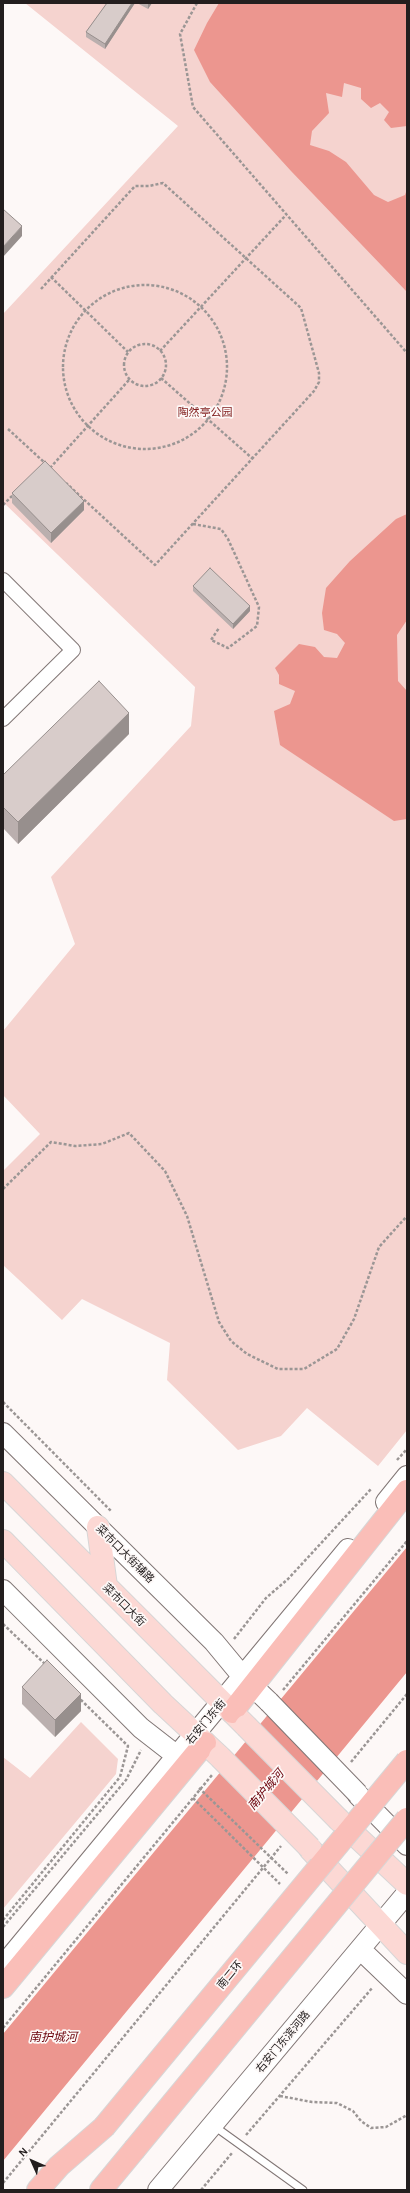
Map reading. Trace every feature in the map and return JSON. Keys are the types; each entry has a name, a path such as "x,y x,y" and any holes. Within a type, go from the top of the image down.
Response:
{"highway":[{"path":"233,1713 248,1682 407,1491"},
{"path":"3,1987 209,1751"},
{"name":"南二环","path":"53,2190 407,1761"},
{"path":"101,2190 407,1819"},
{"path":"38,2190 58,2166 104,2127"}],"main road":[{"name":"菜市口大街","path":"3,1483 339,1820 407,1884"},
{"path":"98,1527 106,1586"},
{"path":"3,1541 209,1751 310,1848 407,1954"}],"street":[{"path":"3,580 73,650 3,719"},
{"name":"菜市口大街辅路","path":"3,1433 214,1642 248,1682 275,1697 358,1794 407,1845"},
{"path":"248,1682 402,1468"},
{"path":"3,1590 142,1728 177,1756"},
{"name":"右安门东街","path":"3,1966 177,1756 209,1751 233,1713"},
{"name":"右安门东滨河路","path":"158,2190 212,2124 361,1950 407,1893"},
{"path":"361,1950 407,1994"}],"lane":[{"path":"212,2124 303,2190"}],"path":[{"path":"197,3 180,34 193,107 407,353"},
{"path":"41,289 135,186 149,186 163,183 300,308 319,373 319,382 314,392 155,565 62,479"},
{"path":"160,351 286,215"},
{"path":"51,277 128,352"},
{"path":"142,285 154,285 179,292 201,307 212,319 221,335 226,352 227,370 224,388 217,405 207,420 189,436 178,442 155,448 143,449 108,440 88,426 77,412 69,397 63,369 68,340 78,320 86,311 106,295 129,286 142,285"},
{"path":"144,344 155,347 160,351 165,362 164,373 161,378 149,386 142,386 129,380 124,369 125,357 128,352 133,348 144,344"},
{"path":"161,378 253,459"},
{"path":"50,468 129,380"},
{"path":"8,429 56,474"},
{"path":"40,469 46,464"},
{"path":"3,505 19,489"},
{"path":"193,524 221,530 228,539 260,607 257,626 228,648 212,640 220,628"},
{"path":"3,1189 51,1142 75,1146 102,1144 129,1133 165,1171 187,1216 219,1322 231,1341 247,1354 278,1368 304,1369 337,1349 354,1319 379,1247 407,1216"},
{"path":"402,1468 407,1449"},
{"path":"232,1641 266,1598 288,1579 375,1484"},
{"path":"275,1697 407,1541"},
{"path":"3,1624 49,1668"},
{"path":"346,1768 407,1694"},
{"path":"3,1920 120,1777 128,1746 77,1696"},
{"path":"3,1927 126,1780 145,1744"},
{"path":"3,2028 209,1751"},
{"path":"199,1788 288,1874"},
{"path":"193,1798 280,1884"},
{"path":"3,2183 285,1841"},
{"path":"376,1984 279,2096 312,2102 337,2103 353,2111 361,2121 371,2128 386,2127 407,2115"}],"green space":[{"name":"陶然亭公园","path":"25,3 407,3 407,1430 378,1466 307,1408 281,1436 238,1450 167,1380 170,1343 82,1299 62,1320 3,1265 3,1171 40,1134 3,1095 3,1031 75,944 51,877 191,726 195,687 3,502 3,314 178,126"},
{"path":"81,1722 118,1759 116,1774 3,1909 3,1757 30,1778"}],"water":[{"path":"219,3 407,3 407,126 391,128 384,120 389,112 380,103 371,108 361,99 361,88 344,83 342,97 326,93 329,113 312,131 310,145 329,151 346,162 374,195 388,202 405,195 407,189 407,292 291,171 210,82 194,50 207,23"},
{"path":"407,514 407,620 397,635 398,681 407,691 407,819 394,821 280,745 274,711 290,704 295,691 279,684 279,675 275,668 299,644 315,647 324,657 337,658 345,643 337,634 324,630 322,613 326,588 350,561 396,519"},
{"name":"南护城河","path":"407,1547 407,1672 3,2161 3,2034"}],"building":[{"path":"107,3 132,3 105,44 86,32"},
{"path":"3,209 22,226 3,247"},
{"path":"45,461 84,501 51,533 12,493"},
{"path":"210,568 250,606 233,624 193,586"},
{"path":"99,681 129,713 18,822 3,807 3,775"},
{"path":"47,1660 81,1694 55,1720 22,1687"}]}
